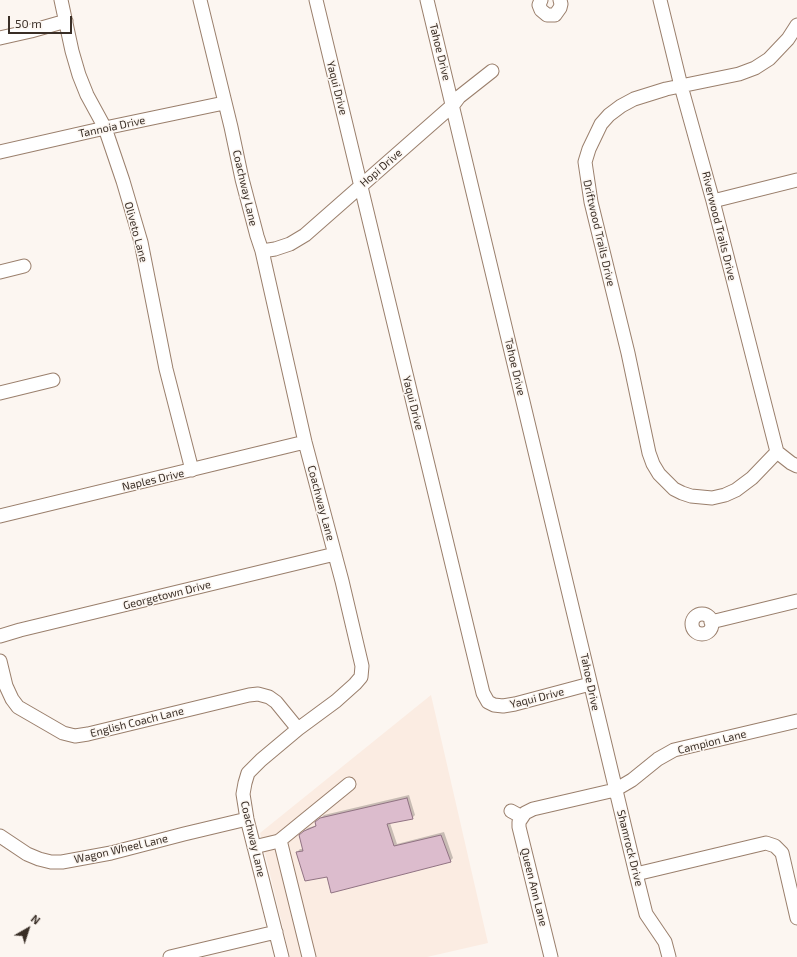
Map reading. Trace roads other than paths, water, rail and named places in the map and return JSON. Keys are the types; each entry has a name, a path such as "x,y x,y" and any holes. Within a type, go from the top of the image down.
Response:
{"street":[{"name":"Oliveto Lane","path":"61,0 79,75 87,95 105,128 141,242 166,369 192,470"},
{"name":"Coachway Lane","path":"200,0 250,212 262,252 305,442 335,554 362,666 361,677 336,701 298,729 248,773 245,783 243,794 247,819 282,957"},
{"name":"Yaqui Drive","path":"316,0 483,693 488,702 494,705 503,706 590,684"},
{"name":"Tahoe Drive","path":"427,0 602,734"},
{"path":"541,0 540,10 551,16 555,15 560,8 560,0"},
{"name":"Riverwood Trails Drive","path":"660,0 681,86 713,201 777,452"},
{"path":"0,38 66,21"},
{"name":"Driftwood Trails Drive","path":"777,452 752,478 736,490 725,495 712,498 692,496 674,489 659,474 649,453 628,354 591,202 586,162 595,135 601,124 609,115 621,106 634,99 681,86 738,74 755,68 769,59 788,39 797,25"},
{"name":"Hopi Drive","path":"262,252 283,246 305,235 453,105 459,97 492,71"},
{"name":"Tannoia Drive","path":"0,152 224,103"},
{"path":"713,201 797,180"},
{"path":"0,272 24,266"},
{"path":"0,393 53,380"},
{"name":"Naples Drive","path":"0,516 305,442"},
{"path":"777,452 797,466"},
{"name":"Georgetown Drive","path":"0,636 335,554"},
{"path":"711,622 797,601"},
{"name":"English Coach Lane","path":"0,661 6,686 18,707 47,725 63,733 75,736 258,694 269,697 276,702 298,729"},
{"name":"Campion Lane","path":"516,814 616,790 632,780 658,759 674,750 797,721"},
{"name":"Shamrock Drive","path":"602,734 646,914 665,942 669,957"},
{"path":"254,847 280,840 349,784"},
{"name":"Queen Ann Lane","path":"516,814 551,957"},
{"name":"Wagon Wheel Lane","path":"0,836 27,854 39,859 62,862 111,853 247,819"},
{"path":"280,840 309,957"},
{"path":"636,874 778,841 797,918"},
{"path":"170,957 276,932"}]}
